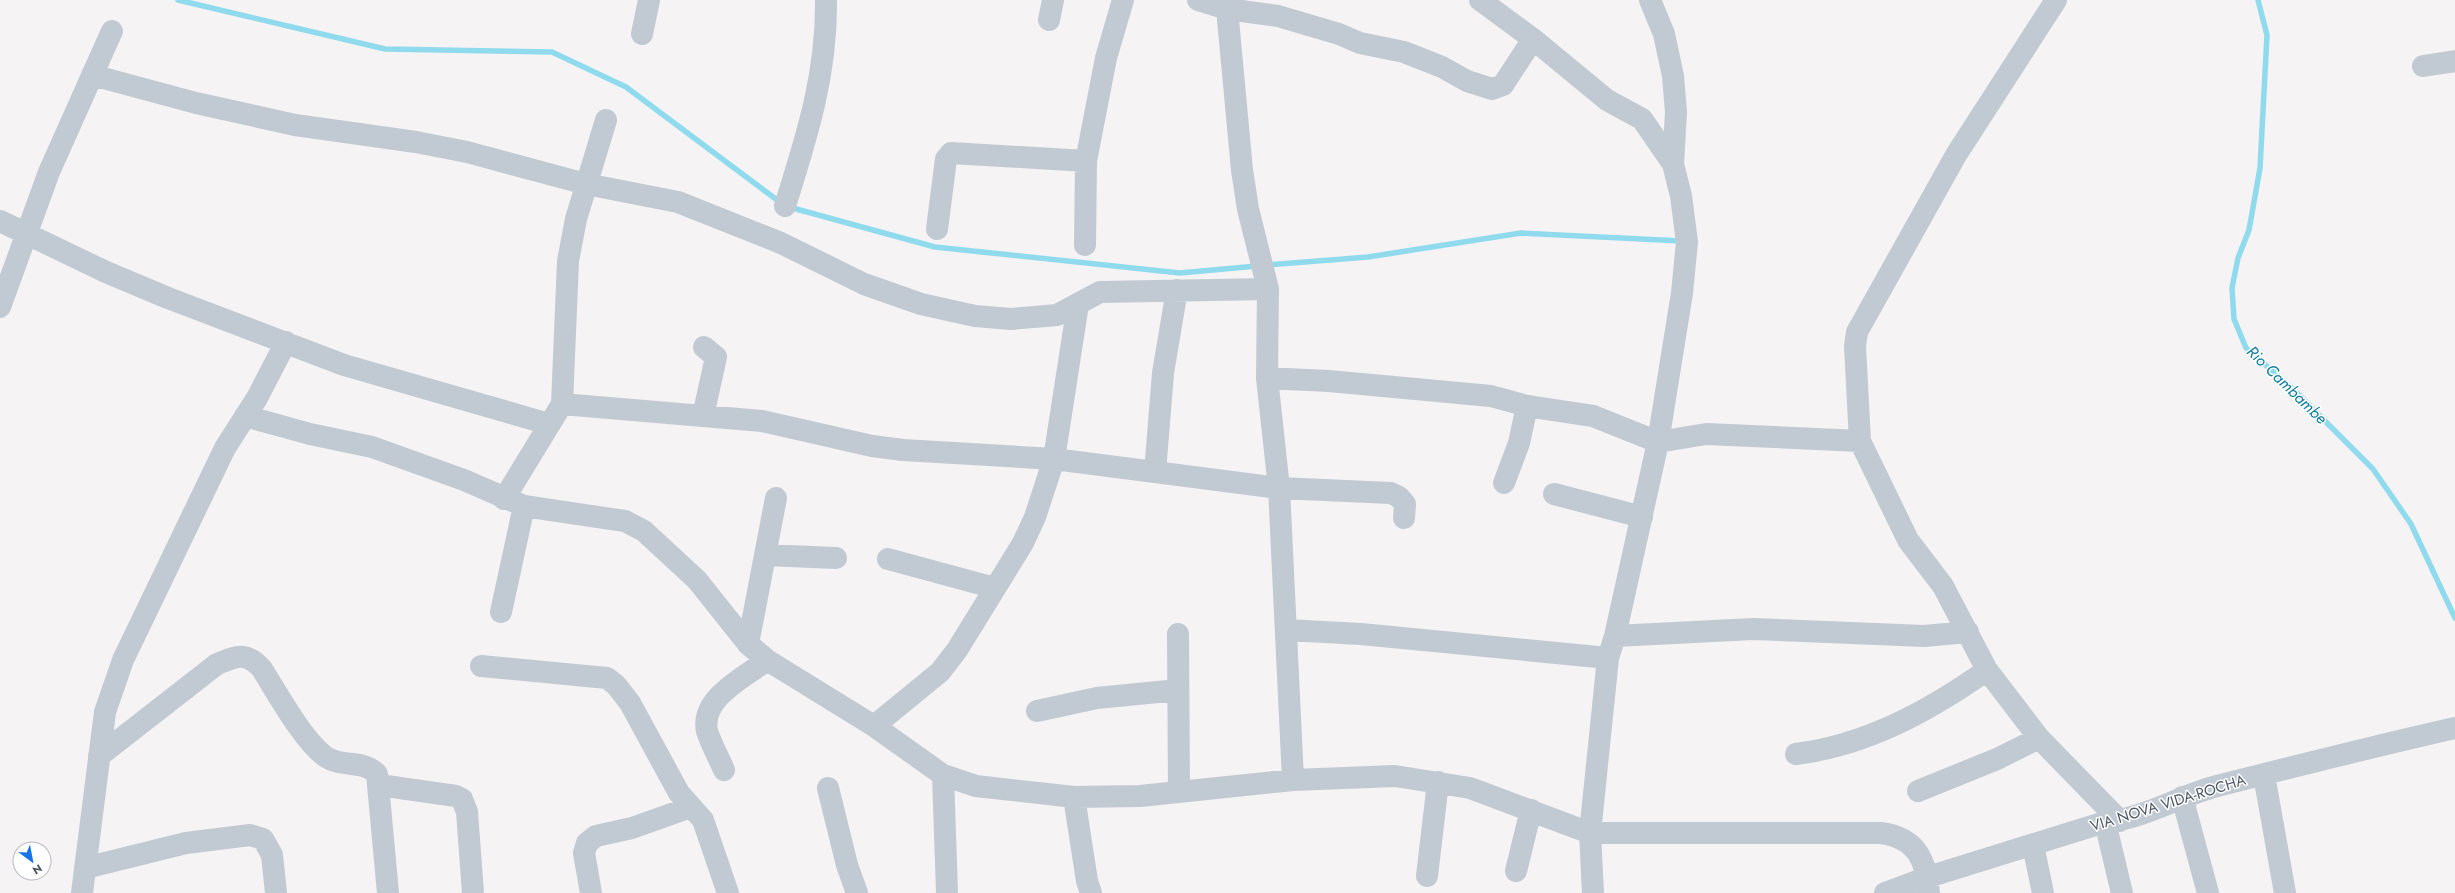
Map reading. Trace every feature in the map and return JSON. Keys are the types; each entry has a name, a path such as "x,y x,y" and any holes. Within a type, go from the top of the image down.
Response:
{"street":[{"path":"642,34 649,0"},
{"path":"785,206 814,111 827,32 826,0"},
{"path":"1085,245 1086,161 1106,58 1123,0"},
{"path":"1198,0 1227,9 1278,16 1339,34 1360,43 1404,52 1442,67 1467,81 1492,89 1503,85 1533,39"},
{"path":"1480,0 1533,39 1607,100 1642,120 1673,164"},
{"path":"1593,893 1590,833 1608,658 1615,636 1658,442 1682,293 1687,242 1682,196 1673,164 1676,112 1673,76 1664,34 1650,0"},
{"path":"2056,0 1956,155 1857,332 1855,346 1860,441 1908,540 1943,586 1968,632 1986,670 2038,738 2113,822 2122,893"},
{"path":"1227,9 1242,170 1248,210 1268,289 1267,378 1279,488 1293,780"},
{"path":"0,307 28,234 49,172 112,31"},
{"path":"2424,66 2455,60"},
{"path":"92,75 196,104 294,125 416,142 467,152 586,184 678,202 781,243 864,284 921,304 975,316 1011,319 1057,315 1100,292 1268,289"},
{"path":"504,498 562,404 568,261 576,219 606,120"},
{"path":"937,229 946,159 951,152 1086,161"},
{"path":"0,221 168,298 344,365 549,424"},
{"path":"1155,472 1163,373 1177,290"},
{"path":"874,726 940,672 957,650 1023,543 1035,517 1054,459 1078,304"},
{"path":"82,893 105,712 123,660 224,448 257,398 286,342"},
{"path":"703,416 716,357 704,347"},
{"path":"1267,378 1328,381 1491,396 1528,406 1593,416 1658,442 1706,434 1860,441"},
{"path":"562,404 786,424 872,446 903,450 1054,459 1279,488 1391,493 1399,497 1405,504 1404,518"},
{"path":"1504,483 1519,443 1528,406"},
{"path":"245,416 310,434 372,447 464,480 524,506 625,521 644,531 697,580 748,644 766,660 874,726 943,775 976,786 1074,797 1140,796 1293,780 1395,776 1470,788 1590,833 1898,835 1908,841 1917,851 1928,885"},
{"path":"1554,494 1642,517"},
{"path":"748,644 776,498"},
{"path":"501,612 524,506"},
{"path":"765,555 836,558"},
{"path":"888,560 995,588"},
{"path":"1615,636 1753,629 1924,636 1968,632"},
{"path":"1287,630 1361,634 1608,658"},
{"path":"1178,634 1179,792"},
{"path":"99,756 217,664 235,656 246,656 255,661 262,669 315,748 328,759 371,767 377,774 388,893"},
{"path":"724,770 707,730 709,710 714,700 766,660"},
{"path":"481,666 607,678 616,685 630,703 679,793 703,820 728,893"},
{"path":"1796,754 1848,745 1862,739 1928,709 1986,670"},
{"path":"1037,711 1097,698 1178,690"},
{"name":"VIA NOVA VIDA-ROCHA","path":"1885,893 1928,885 2034,845 2113,822 2182,797 2360,749 2449,729"},
{"path":"1918,791 1997,759 2038,738"},
{"path":"943,775 947,893"},
{"path":"2264,775 2285,893"},
{"path":"1427,876 1438,782"},
{"path":"379,785 456,796 462,799 467,812 473,893"},
{"path":"828,788 847,865 857,893"},
{"path":"1074,797 1087,881 1091,893"},
{"path":"2182,797 2208,893"},
{"path":"590,893 584,853 587,843 596,836 632,828 691,807"},
{"path":"1516,871 1531,810"},
{"path":"85,868 186,843 250,835 263,839 272,855 276,893"},
{"path":"2034,845 2043,893"}],"waterway":[{"path":"178,0 385,49 552,52 626,87 781,203"},
{"name":"Rio Cambambe","path":"2258,0 2267,35 2260,168 2249,230 2238,258 2232,288 2234,319 2246,348 2294,390 2373,469 2411,524 2455,618"},
{"path":"789,207 935,247 1180,273 1257,266"},
{"path":"1267,265 1368,257 1521,233 1682,241"}]}
